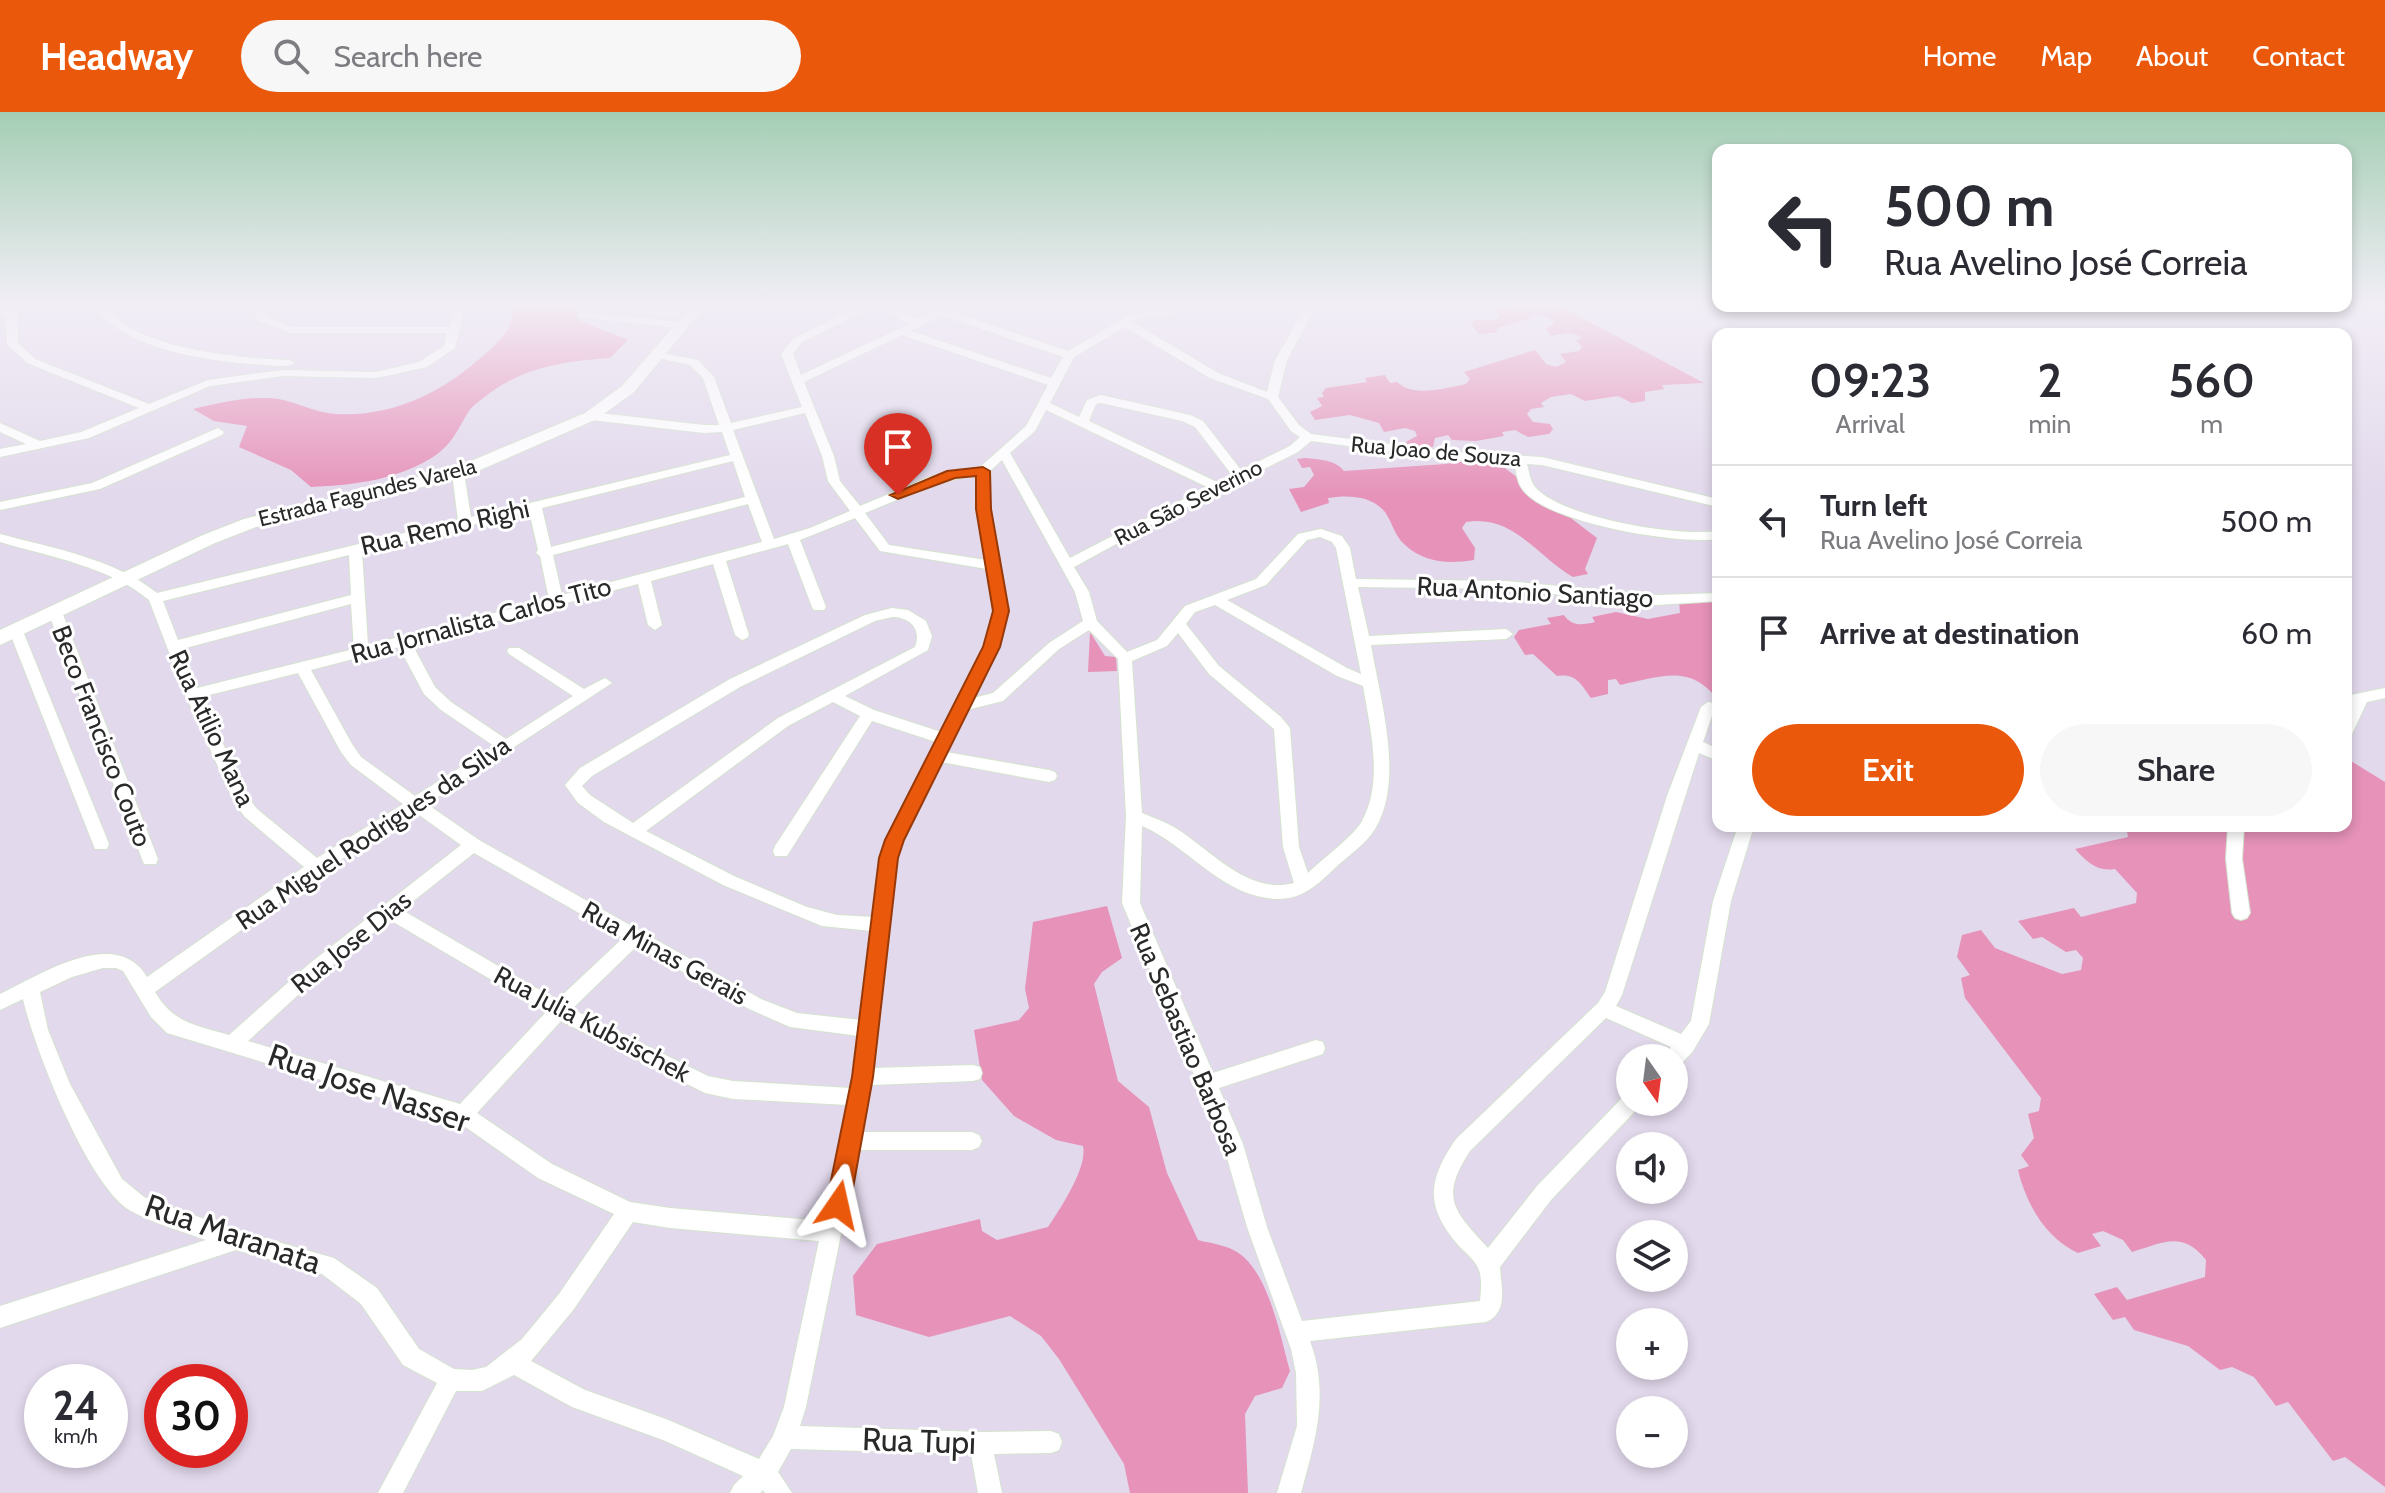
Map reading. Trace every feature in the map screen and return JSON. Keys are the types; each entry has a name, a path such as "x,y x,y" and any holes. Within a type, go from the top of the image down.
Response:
{"street":[{"path":"47,367 147,407"},
{"path":"356,367 411,367"},
{"name":"Estrada Fagundes Varela","path":"8,634 209,539 275,515 458,473 516,450 591,416 628,389 646,367"},
{"path":"701,367 727,428 769,544"},
{"path":"791,367 828,456 834,481 856,513 889,550 995,566"},
{"path":"797,381 825,367"},
{"path":"1009,367 1054,383"},
{"path":"742,1493 765,1474 786,1437 795,1407 863,1077 883,924 885,882 894,840 964,705 1000,622 995,566 984,509 983,471 1031,428 1062,367"},
{"path":"1198,367 1232,386 1272,397 1295,428 1308,437"},
{"path":"1272,397 1279,367"},
{"path":"0,453 85,435 193,387 238,377 283,373 367,376 394,369"},
{"path":"1083,421 1091,402 1101,399 1186,418 1206,432 1238,475"},
{"path":"1045,405 1216,486"},
{"path":"591,416 673,427 727,428 808,409"},
{"path":"0,427 39,445"},
{"path":"0,506 96,486 218,432"},
{"name":"Rua Joao de Souza","path":"1308,437 1586,469 1712,501"},
{"name":"Rua São Severino","path":"1067,565 1216,486 1294,449 1308,437"},
{"path":"1004,453 1082,592 1090,623 1125,658 1162,643 1190,609 1261,582 1303,537 1321,533 1337,539 1343,548 1379,735 1382,791 1375,814 1349,847 1298,890 1268,892 1231,877 1166,830 1134,816"},
{"name":"Rua Remo Righi","path":"155,598 736,457"},
{"path":"1519,459 1527,487 1558,508 1685,537 1712,535"},
{"name":"Rua Jornalista Carlos Tito","path":"192,694 793,538 952,474 983,471"},
{"path":"458,473 465,523"},
{"path":"543,553 752,499"},
{"path":"535,507 543,553 556,599"},
{"path":"0,538 126,578 155,598"},
{"path":"793,538 819,607"},
{"path":"355,548 361,651"},
{"path":"718,557 742,635"},
{"path":"643,577 655,625"},
{"name":"Rua Antonio Santiago","path":"1352,583 1506,585 1657,600 1712,597"},
{"name":"Rua Atilio Mana","path":"155,598 192,694 241,800 251,813 316,867"},
{"path":"173,646 356,598"},
{"path":"1215,599 1342,672 1371,683"},
{"name":"Beco Francisco Couto","path":"55,612 150,859"},
{"path":"634,831 783,722 921,650 927,635 921,624 906,614 886,613 735,683 586,772 573,785 574,791 583,799 634,831 753,894 826,921 883,924"},
{"path":"964,705 998,697 1054,646 1090,623"},
{"path":"1179,625 1214,670 1282,728 1291,847 1298,890"},
{"path":"8,634 101,844"},
{"path":"1363,641 1506,634"},
{"path":"403,640 429,690 446,706 504,745"},
{"path":"514,651 583,696"},
{"name":"Rua Sebastiao Barbosa","path":"1125,658 1134,816 1131,903 1233,1144 1257,1227 1297,1332 1307,1373 1308,1426 1289,1493"},
{"name":"Rua Minas Gerais","path":"302,667 313,692 356,761 473,845 755,1004 796,1021 869,1029"},
{"name":"Rua Miguel Rodrigues da Silva","path":"145,989 316,867 605,683"},
{"path":"2353,700 2385,693"},
{"path":"833,696 869,714 945,739"},
{"path":"1297,1332 1486,1311 1492,1303 1489,1264 1447,1217 1442,1204 1442,1180 1450,1162 1463,1145 1604,1009 1619,980 1675,796 1708,707"},
{"path":"781,851 869,714"},
{"path":"1695,745 1712,752"},
{"path":"937,756 1049,776"},
{"path":"1685,1044 1700,1024 1722,901 1744,832"},
{"path":"2236,832 2234,859 2241,913"},
{"name":"Rua Jose Dias","path":"233,1043 388,910 473,845"},
{"name":"Rua Julia Kubsischek","path":"388,910 559,1010 705,1084 733,1090 857,1097"},
{"path":"463,1114 559,1010 635,937"},
{"name":"Rua Jose Nasser","path":"0,1002 73,969 107,959 129,966 157,1011 174,1027 463,1114 545,1171 628,1211 670,1218 833,1232"},
{"name":"Rua Maranata","path":"30,989 39,1030 62,1088 115,1186 137,1204 236,1240 327,1265 369,1296 411,1357 451,1379"},
{"path":"1604,1009 1667,1044"},
{"path":"1209,1083 1316,1048"},
{"path":"863,1077 973,1073"},
{"path":"1489,1264 1544,1193 1618,1116"},
{"path":"850,1141 972,1141"},
{"path":"390,1493 451,1379 481,1380 513,1363 545,1327 628,1211"},
{"path":"0,1317 236,1240"},
{"path":"513,1363 580,1399 666,1430 765,1474 780,1493"},
{"name":"Rua Tupi","path":"786,1437 1051,1442"},
{"path":"980,1443 990,1493"}],"shaded area":[{"path":"469,367 545,367 515,378 487,395 471,409 451,440 436,455 392,476 360,483 311,487 291,470 239,447 247,426 214,421 193,409 241,399 271,398 328,413 373,412 425,396"},
{"path":"1479,367 1675,367 1704,383 1662,385 1664,389 1645,392 1645,401 1632,403 1618,396 1585,401 1571,394 1551,397 1541,403 1544,407 1531,409 1527,414 1533,422 1550,424 1553,429 1549,434 1528,437 1515,430 1502,432 1504,436 1476,441 1452,440 1448,435 1435,438 1433,447 1412,451 1406,442 1417,436 1415,431 1405,428 1384,432 1379,423 1350,415 1315,420 1310,412 1322,406 1317,398 1324,397 1322,393 1326,388 1367,382 1365,378 1385,375 1390,383 1397,382 1412,390 1439,389 1466,384 1470,379 1464,372"},
{"path":"1297,459 1332,462 1344,471 1481,459 1501,465 1597,538 1585,569 1588,574 1573,577 1524,539 1497,524 1466,522 1462,528 1475,548 1474,560 1446,562 1420,555 1404,544 1385,512 1366,499 1328,498 1329,503 1301,512 1289,489 1304,487 1314,475 1310,467 1302,468"},
{"path":"1712,598 1712,693 1685,677 1661,676 1620,685 1616,679 1608,680 1608,694 1591,698 1573,678 1557,676 1533,654 1525,655 1514,637 1519,630 1551,624 1547,618 1564,615 1571,622 1582,624 1595,622 1592,617 1616,612 1648,619 1680,613 1679,601"},
{"path":"1090,632 1105,656 1116,657 1117,671 1088,672"},
{"path":"2352,762 2385,782 2385,1487 2345,1457 2333,1461 2288,1402 2276,1406 2254,1377 2232,1367 2220,1370 2188,1346 2134,1330 2125,1317 2113,1320 2094,1294 2117,1287 2127,1300 2205,1277 2206,1260 2197,1251 2189,1245 2172,1241 2132,1252 2123,1240 2103,1231 2092,1234 2101,1246 2078,1253 2047,1229 2026,1195 2018,1170 2029,1166 2021,1155 2034,1138 2028,1114 2039,1111 2041,1098 1965,998 1961,978 1970,975 1957,957 1962,935 1981,930 1995,948 2062,974 2081,970 2083,958 2076,950 2066,952 2042,937 2033,939 2018,921 2074,908 2081,917 2136,903 2137,893 2115,869 2093,865 2075,849 2128,837 2127,832 2352,832"},
{"path":"1107,906 1122,958 1102,972 1094,984 1118,1081 1149,1107 1167,1173 1198,1240 1240,1254 1259,1277 1272,1308 1290,1371 1282,1388 1255,1396 1245,1414 1248,1493 1130,1493 1124,1464 1059,1359 1041,1336 1010,1316 929,1337 856,1315 853,1276 877,1244 980,1219 982,1231 997,1240 1048,1227 1059,1210 1077,1176 1083,1146 1056,1140 1014,1116 982,1080 974,1030 1019,1020 1029,1008 1025,989 1033,922"}],"route":[{"path":"838,1205 863,1077 889,858 894,840 991,647 1001,611 984,509 983,471 952,474 898,495"}]}
